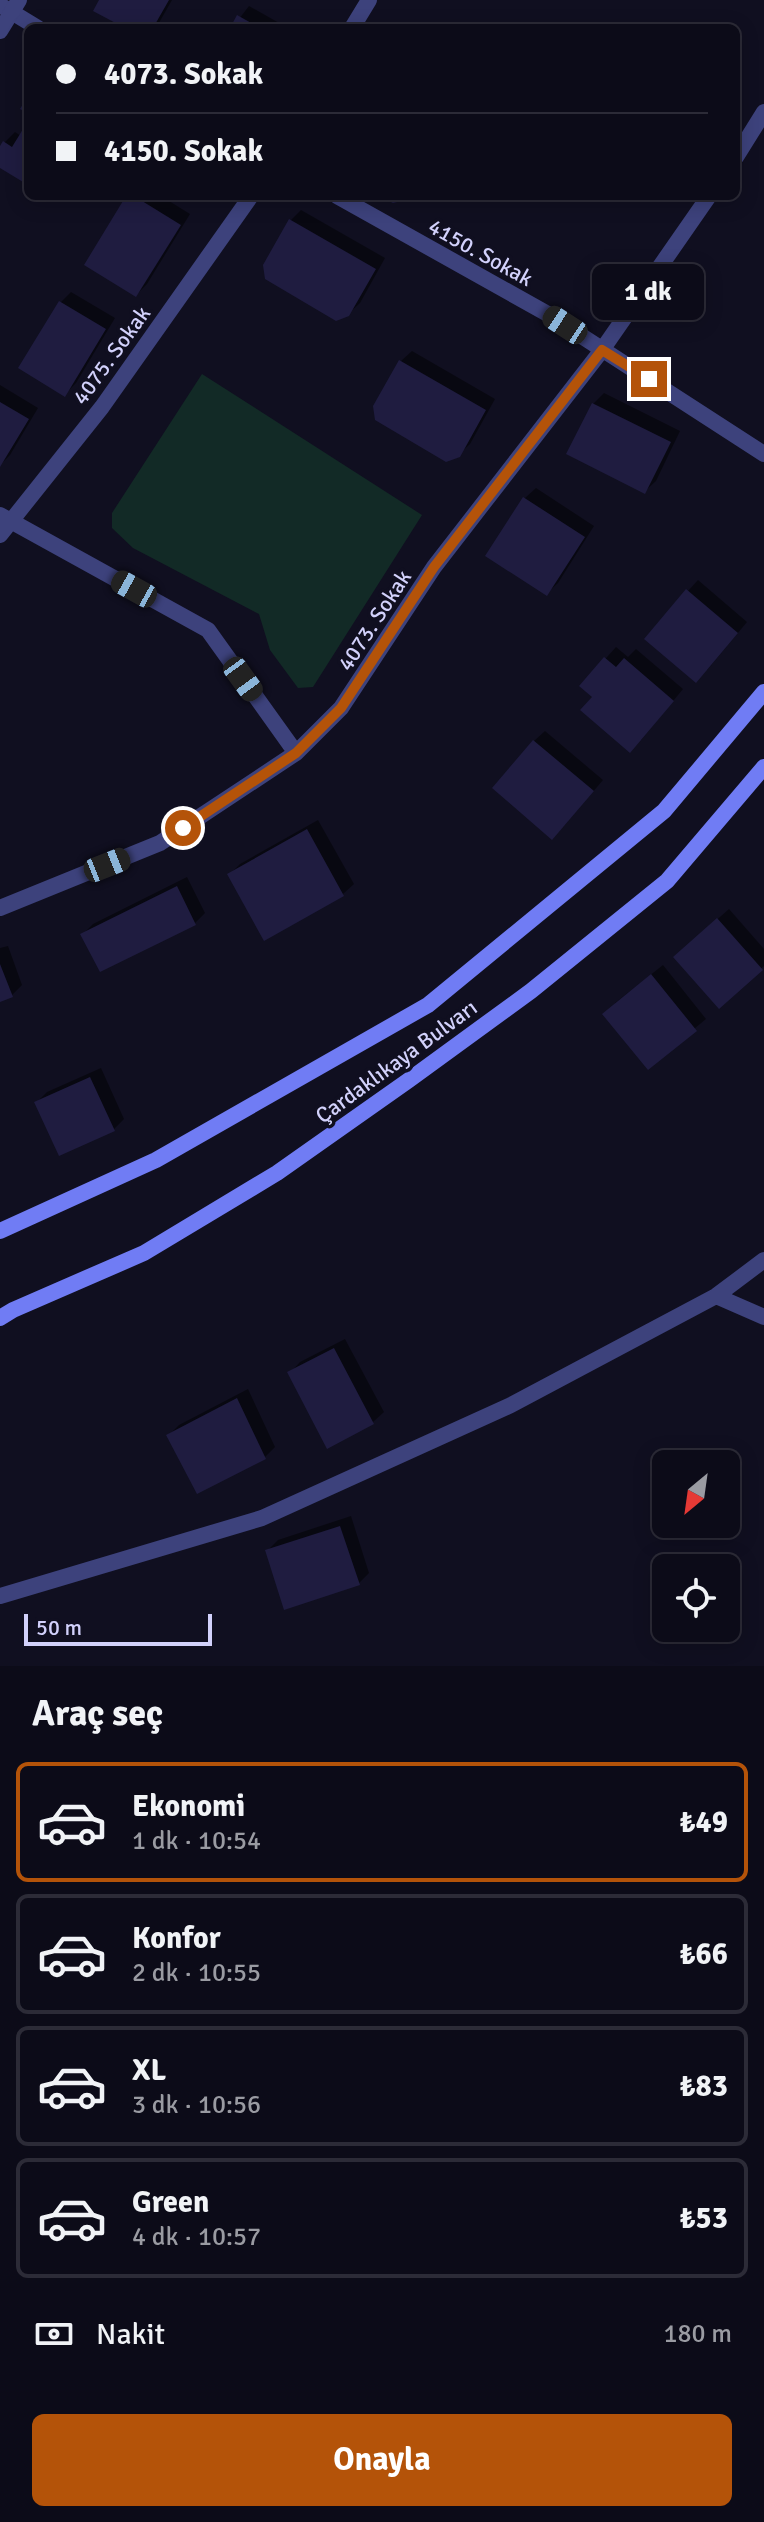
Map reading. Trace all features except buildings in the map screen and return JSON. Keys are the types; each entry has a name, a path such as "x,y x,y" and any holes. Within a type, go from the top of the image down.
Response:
{"main road":[{"name":"Çardaklıkaya Bulvarı","path":"0,1231 156,1160 428,1005 664,811 764,692"},
{"name":"Çardaklıkaya Bulvarı","path":"0,1318 144,1253 277,1173 409,1080 531,991 667,881 764,767"}],"street":[{"path":"354,24 369,0"},
{"path":"0,31 11,6 33,24"},
{"path":"740,151 764,112"},
{"name":"4075. Sokak","path":"4,524 102,407 248,200"},
{"name":"4150. Sokak","path":"344,200 546,313 764,454"},
{"name":"4073. Sokak","path":"0,908 160,843 296,753 341,708 434,567 602,350 706,200"},
{"path":"4,524 208,630 296,753"},
{"path":"0,1596 262,1518 511,1405 716,1296 764,1260"},
{"path":"716,1296 764,1317"}],"green space":[{"path":"202,374 422,515 313,687 298,688 270,650 259,614 133,548 112,528 112,513"}],"route":[{"path":"183,828 296,753 341,708 434,567 602,350 649,379"}]}
